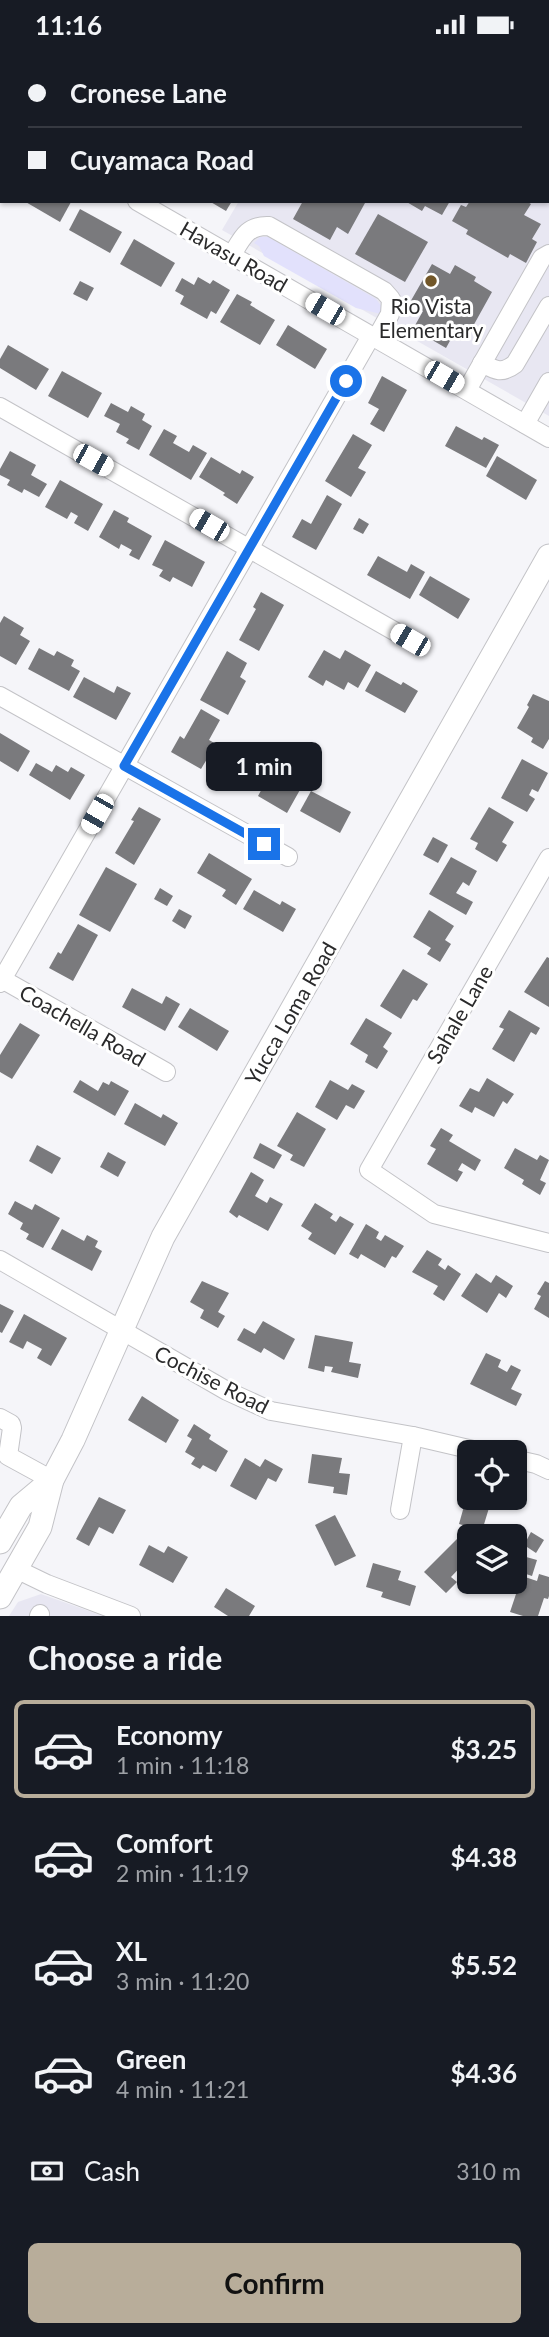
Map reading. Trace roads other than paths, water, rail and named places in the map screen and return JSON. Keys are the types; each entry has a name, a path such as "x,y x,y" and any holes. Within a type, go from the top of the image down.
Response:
{"main road":[{"name":"Yucca Loma Road","path":"0,1597 40,1527 52,1480 79,1428 163,1237 549,556"},
{"name":"Yucca Loma Road","path":"0,1542 21,1506 52,1480"}],"street":[{"name":"Havasu Road","path":"141,203 549,438"},
{"path":"1,980 250,548 390,314 391,299 384,292 269,226 259,225 246,231 232,255"},
{"path":"467,390 542,258 549,254"},
{"path":"482,363 497,372 507,370 515,364 549,306"},
{"path":"525,424 549,382"},
{"path":"0,407 410,640"},
{"path":"0,696 288,857"},
{"name":"Sahale Lane","path":"549,858 369,1170 434,1214 549,1243"},
{"name":"Coachella Road","path":"1,980 166,1072"},
{"name":"Cochise Road","path":"0,1260 227,1391 271,1411 457,1446"},
{"path":"0,1418 11,1424 12,1428 8,1456 52,1480"},
{"path":"400,1510 413,1436"},
{"path":"527,1462 549,1471"},
{"path":"16,1569 47,1584 131,1616"}],"place":[{"name":"Rio Vista Elementary","path":"431,281"}]}
